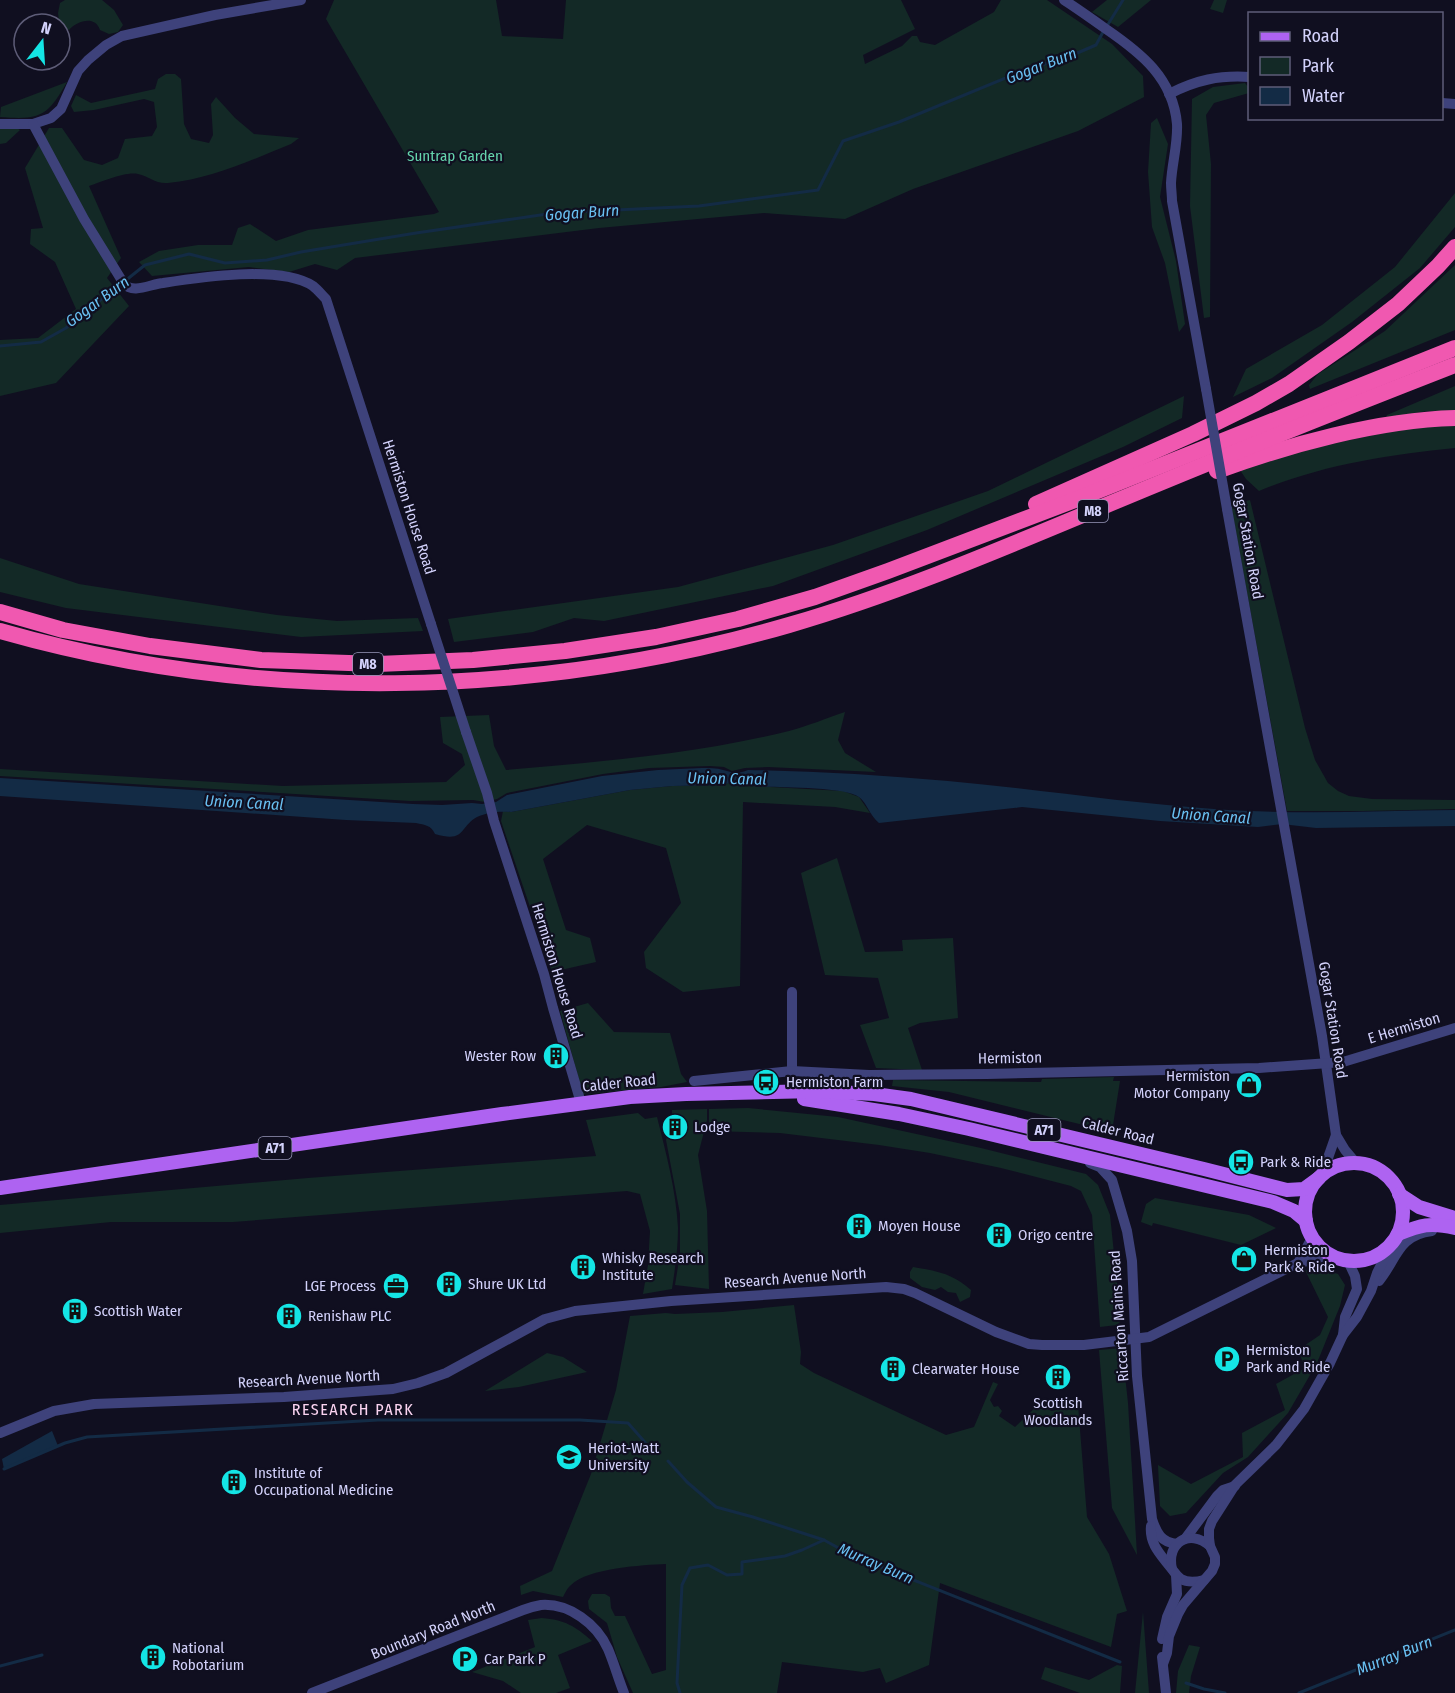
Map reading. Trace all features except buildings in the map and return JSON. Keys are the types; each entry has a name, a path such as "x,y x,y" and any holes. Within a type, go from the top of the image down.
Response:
{"highway":[{"name":"M8","path":"888,571 980,526 1145,456 1272,394 1372,325 1419,285 1455,247"},
{"name":"M8","path":"0,612 63,630 150,646 261,660 378,664 461,661 565,651 656,637 738,619 814,597 888,571 1075,500 1455,348"},
{"name":"M8","path":"951,569 1302,424 1455,364"},
{"name":"M8","path":"0,631 47,645 144,664 262,679 373,684 505,678 621,663 725,642 867,601 1236,464 1296,446 1383,425 1455,418"}],"main road":[{"name":"Calder Road","path":"0,1188 630,1097 817,1091 874,1094 911,1099 1287,1190 1304,1189 1320,1177"},
{"name":"Calder Road","path":"763,1093 899,1114 1054,1149 1273,1202 1294,1211 1306,1221"},
{"path":"1395,1239 1402,1221 1403,1207 1400,1194 1382,1172 1356,1163 1338,1166 1320,1177 1312,1187 1305,1209 1306,1221 1312,1238 1331,1256 1348,1261 1372,1258 1383,1252 1395,1239 1425,1224 1455,1228"},
{"path":"1400,1194 1419,1207 1455,1218"}],"street":[{"path":"0,124 33,124 51,118 61,109 78,71 106,45 122,36 215,15 301,0"},
{"name":"Gogar Station Road","path":"1064,0 1134,48 1152,65 1169,94 1177,123 1177,146 1171,183 1172,201 1280,800 1326,1063 1336,1134 1356,1163"},
{"path":"1169,94 1204,79 1235,76 1248,78"},
{"name":"Hermiston House Road","path":"33,124 84,219 128,288 219,276 257,274 303,282 313,286 326,299 487,793 544,974 581,1103"},
{"path":"792,992 792,1071"},
{"name":"E Hermiston","path":"1326,1063 1343,1062 1455,1028"},
{"name":"Hermiston","path":"694,1081 792,1071 869,1075 987,1074 1259,1068 1326,1063"},
{"name":"Gogar Station Road","path":"1320,1177 1336,1134"},
{"name":"Riccarton Mains Road","path":"1054,1149 1100,1167 1112,1179 1127,1231 1132,1261 1135,1340 1152,1519 1150,1530 1155,1548 1174,1572"},
{"path":"1371,1291 1405,1242 1422,1232 1455,1233"},
{"path":"1298,1263 1312,1238"},
{"path":"1163,1664 1169,1636 1178,1614 1215,1564 1215,1557 1210,1546 1210,1525 1235,1485 1253,1469 1291,1427 1315,1391 1343,1335 1357,1317 1371,1291 1377,1273 1395,1239"},
{"name":"Research Avenue North","path":"0,1433 54,1412 94,1404 284,1397 393,1389 446,1373 545,1319 575,1311 671,1301 886,1287 915,1293 996,1332 1029,1344 1084,1345 1135,1340 1149,1337 1298,1263 1331,1256"},
{"path":"1343,1335 1345,1317 1357,1288 1355,1276 1348,1261"},
{"path":"1166,1693 1161,1645 1167,1617 1177,1594 1171,1557 1217,1496 1223,1490 1235,1485"},
{"path":"1152,1519 1157,1533 1168,1542 1181,1541 1189,1537 1198,1538 1210,1546"},
{"path":"1174,1572 1181,1579 1191,1582 1204,1580"},
{"name":"Boundary Road North","path":"312,1693 541,1605 567,1610 582,1617 597,1631 607,1647 624,1693"}],"green space":[{"path":"65,0 102,0 114,10 123,25 118,32 109,34 90,21 81,22 72,28 72,12 58,12 60,3"},
{"name":"Suntrap Garden","path":"334,0 496,0 502,36 563,39 566,0 901,0 915,29 863,55 865,64 902,46 912,36 917,36 920,42 935,45 994,12 1001,0 1047,0 1112,44 1143,76 1144,97 1078,131 913,189 845,219 764,213 599,228 355,258 337,270 315,264 289,272 249,267 152,276 139,262 159,251 198,245 232,245 238,228 250,224 276,241 308,230 439,212 326,19"},
{"path":"1107,0 1151,0 1118,27 1092,12"},
{"path":"1214,0 1227,0 1223,13 1210,9"},
{"path":"166,74 175,74 181,79 184,124 191,139 209,143 213,135 211,104 216,97 254,134 299,138 291,144 246,162 184,181 163,183 133,173 89,186 121,258 107,278 129,306 56,383 0,396 0,340 38,338 76,309 55,262 30,244 31,229 43,228 25,168 49,128 62,128 84,160 102,165 118,158 125,139 152,136 157,127 154,102 144,99 74,112 71,106 76,95 91,103 155,89 158,79"},
{"path":"67,82 54,103 41,114 25,118 0,117 1,107"},
{"path":"1245,83 1248,87 1248,93 1214,103 1206,115 1211,164 1210,317 1204,318 1190,206 1192,99 1213,87"},
{"path":"1157,118 1168,144 1160,197 1176,261 1185,324 1179,332 1165,263 1152,227 1148,172 1151,123"},
{"path":"0,127 15,127 20,130 6,143 0,144"},
{"path":"1455,193 1455,227 1420,268 1352,322 1272,378 1233,397 1246,369 1322,325 1395,267"},
{"path":"1455,265 1455,330 1310,389 1309,385 1318,374 1385,331"},
{"path":"1455,386 1455,411 1427,411 1386,418 1387,415"},
{"path":"1184,396 1182,418 1123,447 927,530 773,586 604,621 574,618 533,632 454,642 448,619 678,587 833,545 988,491"},
{"path":"1455,418 1455,448 1355,462 1306,474 1259,491 1246,479 1236,464"},
{"path":"1250,500 1305,728 1315,760 1328,783 1349,796 1372,799 1455,800 1455,809 1287,811 1231,505"},
{"path":"0,558 79,584 277,615 337,621 418,618 423,631 301,637 66,608 0,592"},
{"path":"845,712 838,740 845,753 876,772 768,767 732,771 724,767 710,766 649,768 603,774 507,793 485,802 473,800 410,801 0,776 0,769 283,786 446,782 465,765 462,754 443,743 440,717 489,715 494,746 506,770 613,760 719,746 789,731"},
{"path":"730,782 754,786 843,791 859,797 870,813 835,807 743,802 740,986 683,992 646,968 644,952 681,903 666,848 587,825 543,859 566,930 590,938 596,962 552,972 501,821 503,811 511,812 630,790 724,785"},
{"path":"837,858 865,952 903,951 902,940 953,938 958,1018 920,1023 908,1028 922,1070 876,1068 860,1025 889,1018 878,978 825,975 801,873"},
{"path":"588,1003 614,1032 670,1033 681,1074 687,1082 661,1087 583,1094 560,1011"},
{"path":"1114,1077 1113,1081 1120,1081 1113,1125 1115,1131 1112,1130 1112,1132 949,1092 892,1086 893,1080 1041,1082 1042,1079"},
{"path":"748,1108 838,1117 981,1148 1086,1174 1098,1185 1110,1215 1121,1321 1117,1325 1100,1327 1092,1215 1081,1191 1071,1186 1001,1168 930,1153 780,1133 709,1131 709,1109"},
{"path":"707,1109 707,1120 698,1155 707,1211 709,1289 675,1285 680,1254 680,1214 666,1140 667,1137 685,1135 684,1116 672,1118 672,1110"},
{"path":"638,1113 645,1119 657,1117 673,1186 678,1228 672,1289 643,1294 650,1231 640,1194 627,1191 233,1222 111,1222 0,1233 0,1205 596,1156 586,1120"},
{"path":"1155,1198 1249,1215 1276,1228 1241,1245 1153,1223 1152,1226 1141,1222 1146,1204"},
{"path":"913,1267 950,1276 971,1290 970,1297 960,1302 956,1293 948,1292 941,1287 935,1290 922,1287 910,1278"},
{"path":"1321,1268 1338,1274 1345,1285 1340,1306 1317,1363 1288,1413 1248,1457 1223,1473 1186,1513 1170,1516 1160,1506 1158,1465 1191,1484 1243,1457 1242,1433 1285,1410 1276,1384 1305,1368 1298,1350 1320,1335 1328,1317 1305,1270"},
{"path":"794,1305 801,1352 800,1364 814,1373 946,1435 974,1427 993,1382 998,1384 990,1400 994,1407 998,1406 1002,1411 999,1416 1015,1427 1038,1405 1052,1411 1078,1405 1087,1517 1109,1554 1127,1611 1117,1614 1111,1647 940,1583 929,1665 886,1683 880,1668 863,1672 782,1662 777,1693 633,1693 617,1657 607,1623 589,1609 588,1601 592,1594 605,1594 610,1597 611,1608 615,1616 625,1616 652,1674 666,1670 666,1564 602,1571 579,1579 570,1586 563,1597 533,1591 521,1595 520,1586 552,1571 591,1474 616,1390 630,1316 722,1312"},
{"path":"1122,1348 1128,1403 1137,1555 1112,1508 1099,1350"},
{"path":"547,1353 563,1357 587,1372 519,1387 485,1391"},
{"path":"1143,1612 1149,1693 1135,1693"},
{"path":"542,1618 557,1620 569,1625 592,1641 558,1655 570,1688 556,1693 521,1693 503,1681 472,1672 535,1647 528,1620"},
{"path":"1189,1645 1200,1647 1191,1676 1189,1693 1176,1693 1178,1671"},
{"path":"1117,1665 1122,1666 1120,1693 1080,1693 1041,1679 1045,1667 1089,1680"}],"water":[{"name":"Union Canal","path":"702,768 736,773 748,770 798,771 923,779 1244,811 1455,810 1455,826 1316,828 1282,824 1258,827 1160,821 1022,807 879,823 862,800 851,793 730,782 724,785 630,790 511,812 489,813 477,817 461,833 452,837 435,834 430,827 416,823 0,796 0,778 413,804 482,804 496,802 507,795 602,776"},
{"path":"52,1431 58,1446 4,1469 2,1459"}],"waterway":[{"name":"Gogar Burn","path":"1107,26 1123,0"},
{"name":"Gogar Burn","path":"125,281 145,265 189,254 225,263 267,260 301,252 416,233 554,213 699,206 818,190 843,141 899,122 1020,72 1075,54 1096,45 1103,32"},
{"name":"Gogar Burn","path":"0,346 41,342 66,328 120,284"},
{"path":"4,1469 65,1443 87,1437 378,1420 580,1420 628,1423 650,1448"},
{"path":"668,1461 687,1482 716,1507 824,1540"},
{"name":"Murray Burn","path":"680,1693 677,1683 682,1585 690,1568 708,1565 727,1575 742,1574 742,1562 785,1556 824,1540 853,1556 1120,1662"},
{"name":"Murray Burn","path":"1299,1693 1455,1630"},
{"path":"0,1666 42,1655"},
{"name":"Murray Burn","path":"1186,1683 1225,1693"}],"place":[{"name":"Wester Row","path":"556,1056"},
{"name":"Hermiston Farm","path":"766,1082"},
{"name":"Hermiston Motor Company","path":"1249,1085"},
{"name":"Lodge","path":"675,1127"},
{"name":"Park & Ride","path":"1241,1162"},
{"name":"Moyen House","path":"859,1226"},
{"name":"Origo centre","path":"999,1235"},
{"name":"Hermiston Park & Ride","path":"1244,1259"},
{"name":"Whisky Research Institute","path":"583,1267"},
{"name":"Shure UK Ltd","path":"449,1284"},
{"name":"LGE Process","path":"396,1286"},
{"name":"Scottish Water","path":"75,1311"},
{"name":"Renishaw PLC","path":"289,1316"},
{"name":"Hermiston Park and Ride","path":"1227,1359"},
{"name":"Clearwater House","path":"893,1369"},
{"name":"Scottish Woodlands","path":"1058,1377"},
{"name":"Heriot-Watt University","path":"569,1457"},
{"name":"Institute of Occupational Medicine","path":"234,1482"},
{"name":"National Robotarium","path":"153,1657"},
{"name":"Car Park P","path":"465,1659"}],"district":[{"name":"RESEARCH PARK","path":"353,1409"}]}
